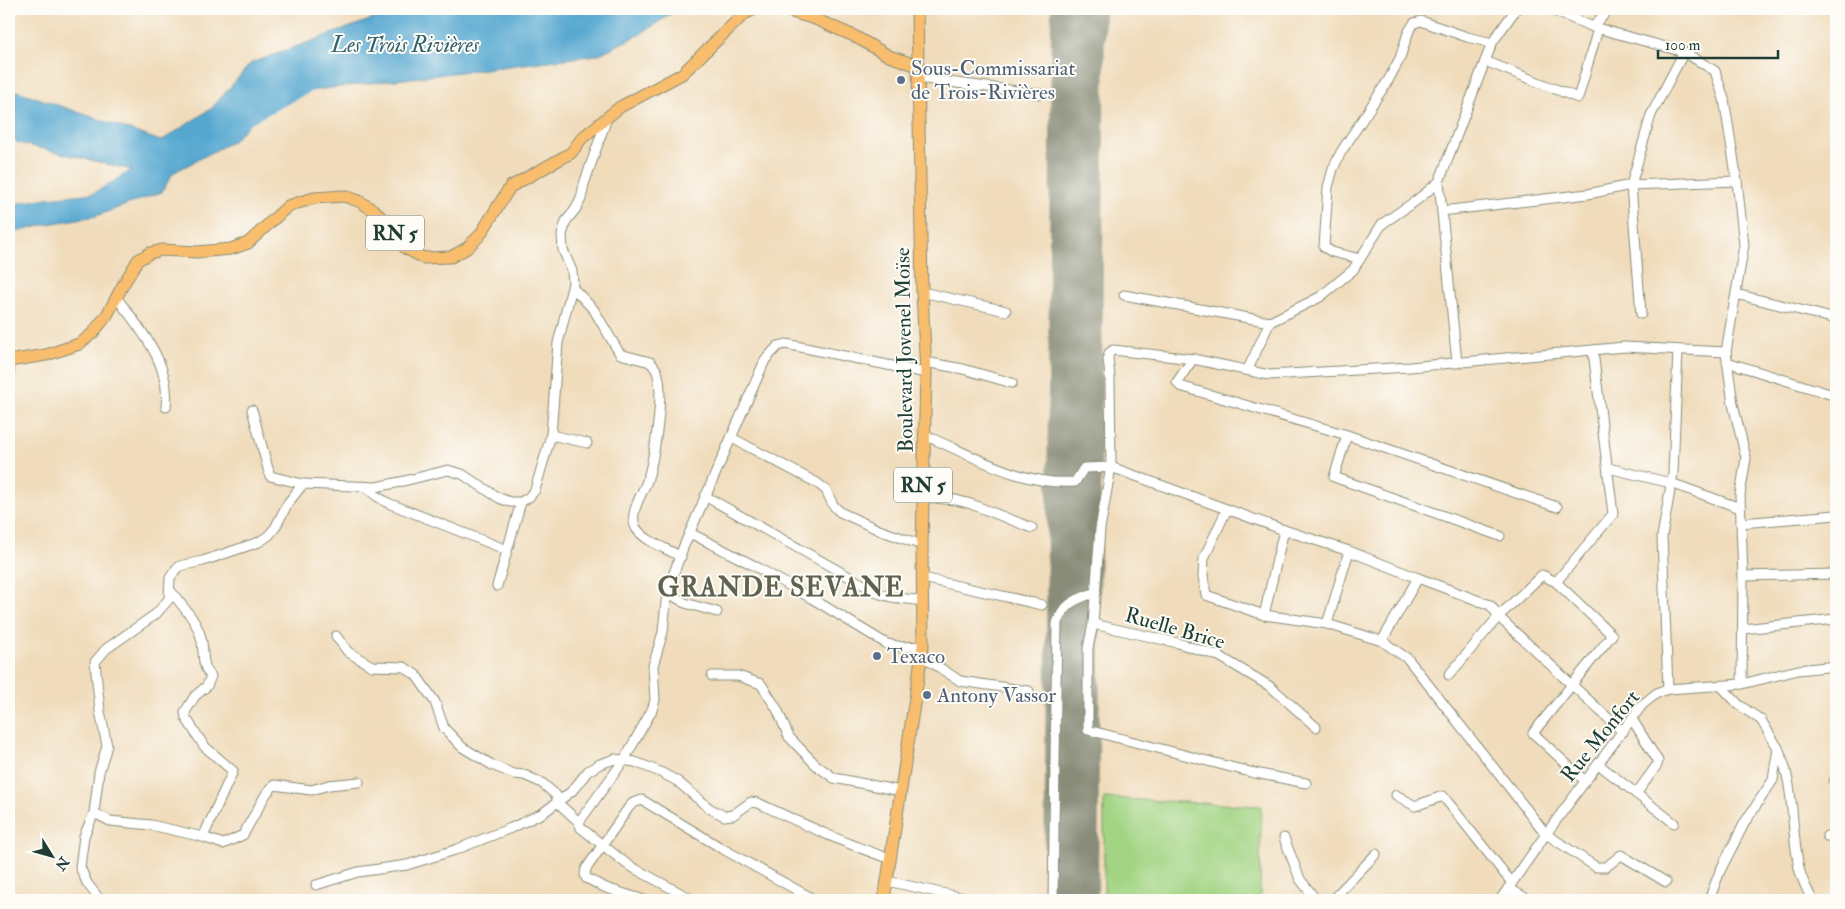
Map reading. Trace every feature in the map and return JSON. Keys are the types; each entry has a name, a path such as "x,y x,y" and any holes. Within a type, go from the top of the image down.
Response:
{"main road":[{"name":"RN 5","path":"9,365 80,344 98,327 107,315 138,260 150,253 162,250 197,252 231,249 248,243 288,206 314,198 344,196 359,201 375,210 405,248 424,258 450,258 467,248 480,235 510,187 571,152 582,138 620,107 682,74 744,14 755,9"},
{"path":"782,9 854,36 918,72"},
{"name":"Boulevard Jovenel Moïse","path":"884,900 922,651 925,367 917,9"}],"street":[{"path":"1458,363 1439,182 1492,44 1516,9"},
{"path":"1549,9 1596,28 1684,52 1715,71 1724,99 1737,181 1744,245 1726,357 1732,404 1746,458 1740,495 1743,576 1742,684"},
{"path":"1485,61 1578,98 1596,28 1609,9"},
{"path":"1360,259 1332,252 1324,247 1328,187 1341,152 1389,79 1414,23 1421,21 1492,44"},
{"path":"1641,314 1631,185 1651,115 1684,52"},
{"path":"918,72 1041,94"},
{"path":"252,410 270,476 303,484 376,486 448,470 470,478 499,498 510,502 521,502 529,497 535,490 551,435 558,343 572,288 572,271 563,250 562,235 566,221 581,199 584,184 607,118"},
{"path":"1442,211 1588,194 1631,185 1737,181"},
{"path":"1124,295 1270,322 1320,297 1353,270 1382,224 1439,182"},
{"path":"572,288 594,310 620,354 650,362 658,374 660,390 659,408 651,466 634,516 635,526 641,535 681,556"},
{"path":"922,292 1006,311"},
{"path":"1736,294 1836,319"},
{"path":"116,297 149,342 160,361 167,382 166,407"},
{"path":"1248,369 1270,322"},
{"path":"579,822 624,760 646,723 655,700 653,666 663,632 667,592 705,496 765,360 778,346 786,344 925,367 963,369 1012,383"},
{"path":"1306,783 1250,772 1088,730 1088,648 1093,624 1100,529 1111,467 1108,359 1109,353 1113,350 1193,358 1269,375 1458,363 1624,347 1678,350 1726,357 1836,396"},
{"path":"1668,689 1662,537 1671,483 1678,350"},
{"path":"1556,582 1613,514 1593,351"},
{"path":"1193,358 1177,382 1180,386 1347,435 1557,507"},
{"path":"551,435 586,442"},
{"path":"924,435 1035,480 1062,483 1075,482 1084,468 1111,467 1284,530 1349,551 1490,605 1499,616 1623,732"},
{"path":"1347,435 1334,477 1500,536"},
{"path":"732,438 817,483 826,490 833,505 840,512 879,530 922,545"},
{"path":"1608,468 1671,483 1740,508"},
{"path":"100,900 87,883 80,867 84,836 94,813 99,772 107,746 100,711 95,662 106,649 156,614 169,599 170,578 172,573 180,566 241,549 259,542 268,536 280,520 295,493 303,484"},
{"path":"364,486 388,503 507,550"},
{"path":"705,496 880,594 891,598 923,601"},
{"path":"923,497 956,500 971,504 1032,528"},
{"path":"497,586 521,502"},
{"path":"1227,509 1204,558 1203,576 1206,595 1264,615 1327,624 1382,641 1408,659 1546,834 1596,867 1606,867 1620,855 1666,882"},
{"path":"1741,523 1836,514"},
{"path":"1264,615 1284,530"},
{"path":"690,533 786,584 887,644 922,651 960,681 1029,691"},
{"path":"1327,624 1349,551"},
{"path":"1743,576 1836,574"},
{"path":"1450,675 1499,616 1542,575 1556,582 1612,635 1533,733 1585,782"},
{"path":"922,578 1042,605"},
{"path":"1382,641 1418,578"},
{"path":"170,590 191,617 201,637 205,670 211,676 206,686 195,696 185,712 186,718 204,746 233,771 203,837"},
{"path":"667,592 686,604 717,612"},
{"path":"1053,900 1057,622 1061,613 1074,600 1096,592"},
{"path":"1743,630 1836,619"},
{"name":"Ruelle Brice","path":"1093,624 1178,643 1219,656 1271,687 1316,727"},
{"path":"336,636 348,652 372,666 404,666 416,675 435,702 444,728 462,748 492,765 542,782 556,794 558,803 579,822 580,828 601,845 637,870 693,900"},
{"name":"Rue Monfort","path":"1500,900 1546,834 1642,705 1657,693 1668,689 1684,687 1742,684 1798,670 1836,666"},
{"path":"712,676 738,676 761,684 777,709 789,737 816,765 834,778 901,791"},
{"path":"1720,686 1739,705 1761,720 1785,763 1801,873 1812,900"},
{"path":"1632,719 1658,762 1636,794"},
{"path":"1709,900 1720,871 1745,822 1773,780 1778,748"},
{"path":"316,885 358,872 407,865 455,850 543,813 572,791 588,772 600,764 615,759 635,762 660,772 677,781 709,808 724,816 732,815 751,802 758,803 862,850 891,859"},
{"path":"1598,764 1674,823"},
{"path":"94,813 110,821 151,825 203,837 223,844 243,835 266,794 274,785 311,790 329,785 359,782"},
{"path":"1396,795 1415,806 1444,796 1510,886 1529,900"},
{"path":"644,900 606,888 586,878 585,874 586,869 601,845 629,807 642,800 723,849 815,900"},
{"path":"1284,838 1300,879 1314,900"},
{"path":"1332,900 1376,854"},
{"path":"887,881 973,900"}],"green space":[{"path":"1104,798 1261,806 1260,900 1104,900"}],"water":[{"name":"Les Trois Rivières","path":"400,9 678,9 639,35 597,55 276,95 233,141 173,173 162,192 96,216 48,224 9,234 9,205 47,198 94,193 132,170 18,143 9,136 9,88 161,141 212,108 251,63"}],"waterway":[{"name":"Les Trois Rivières","path":"248,116 310,84"}],"runway":[{"path":"1071,900 1078,9"}],"place":[{"name":"Sous-Commissariat de Trois-Rivières","path":"901,80"},
{"name":"Texaco","path":"877,656"},
{"name":"Antony Vassor","path":"927,695"}],"district":[{"name":"GRANDE SEVANE","path":"781,587"}]}
